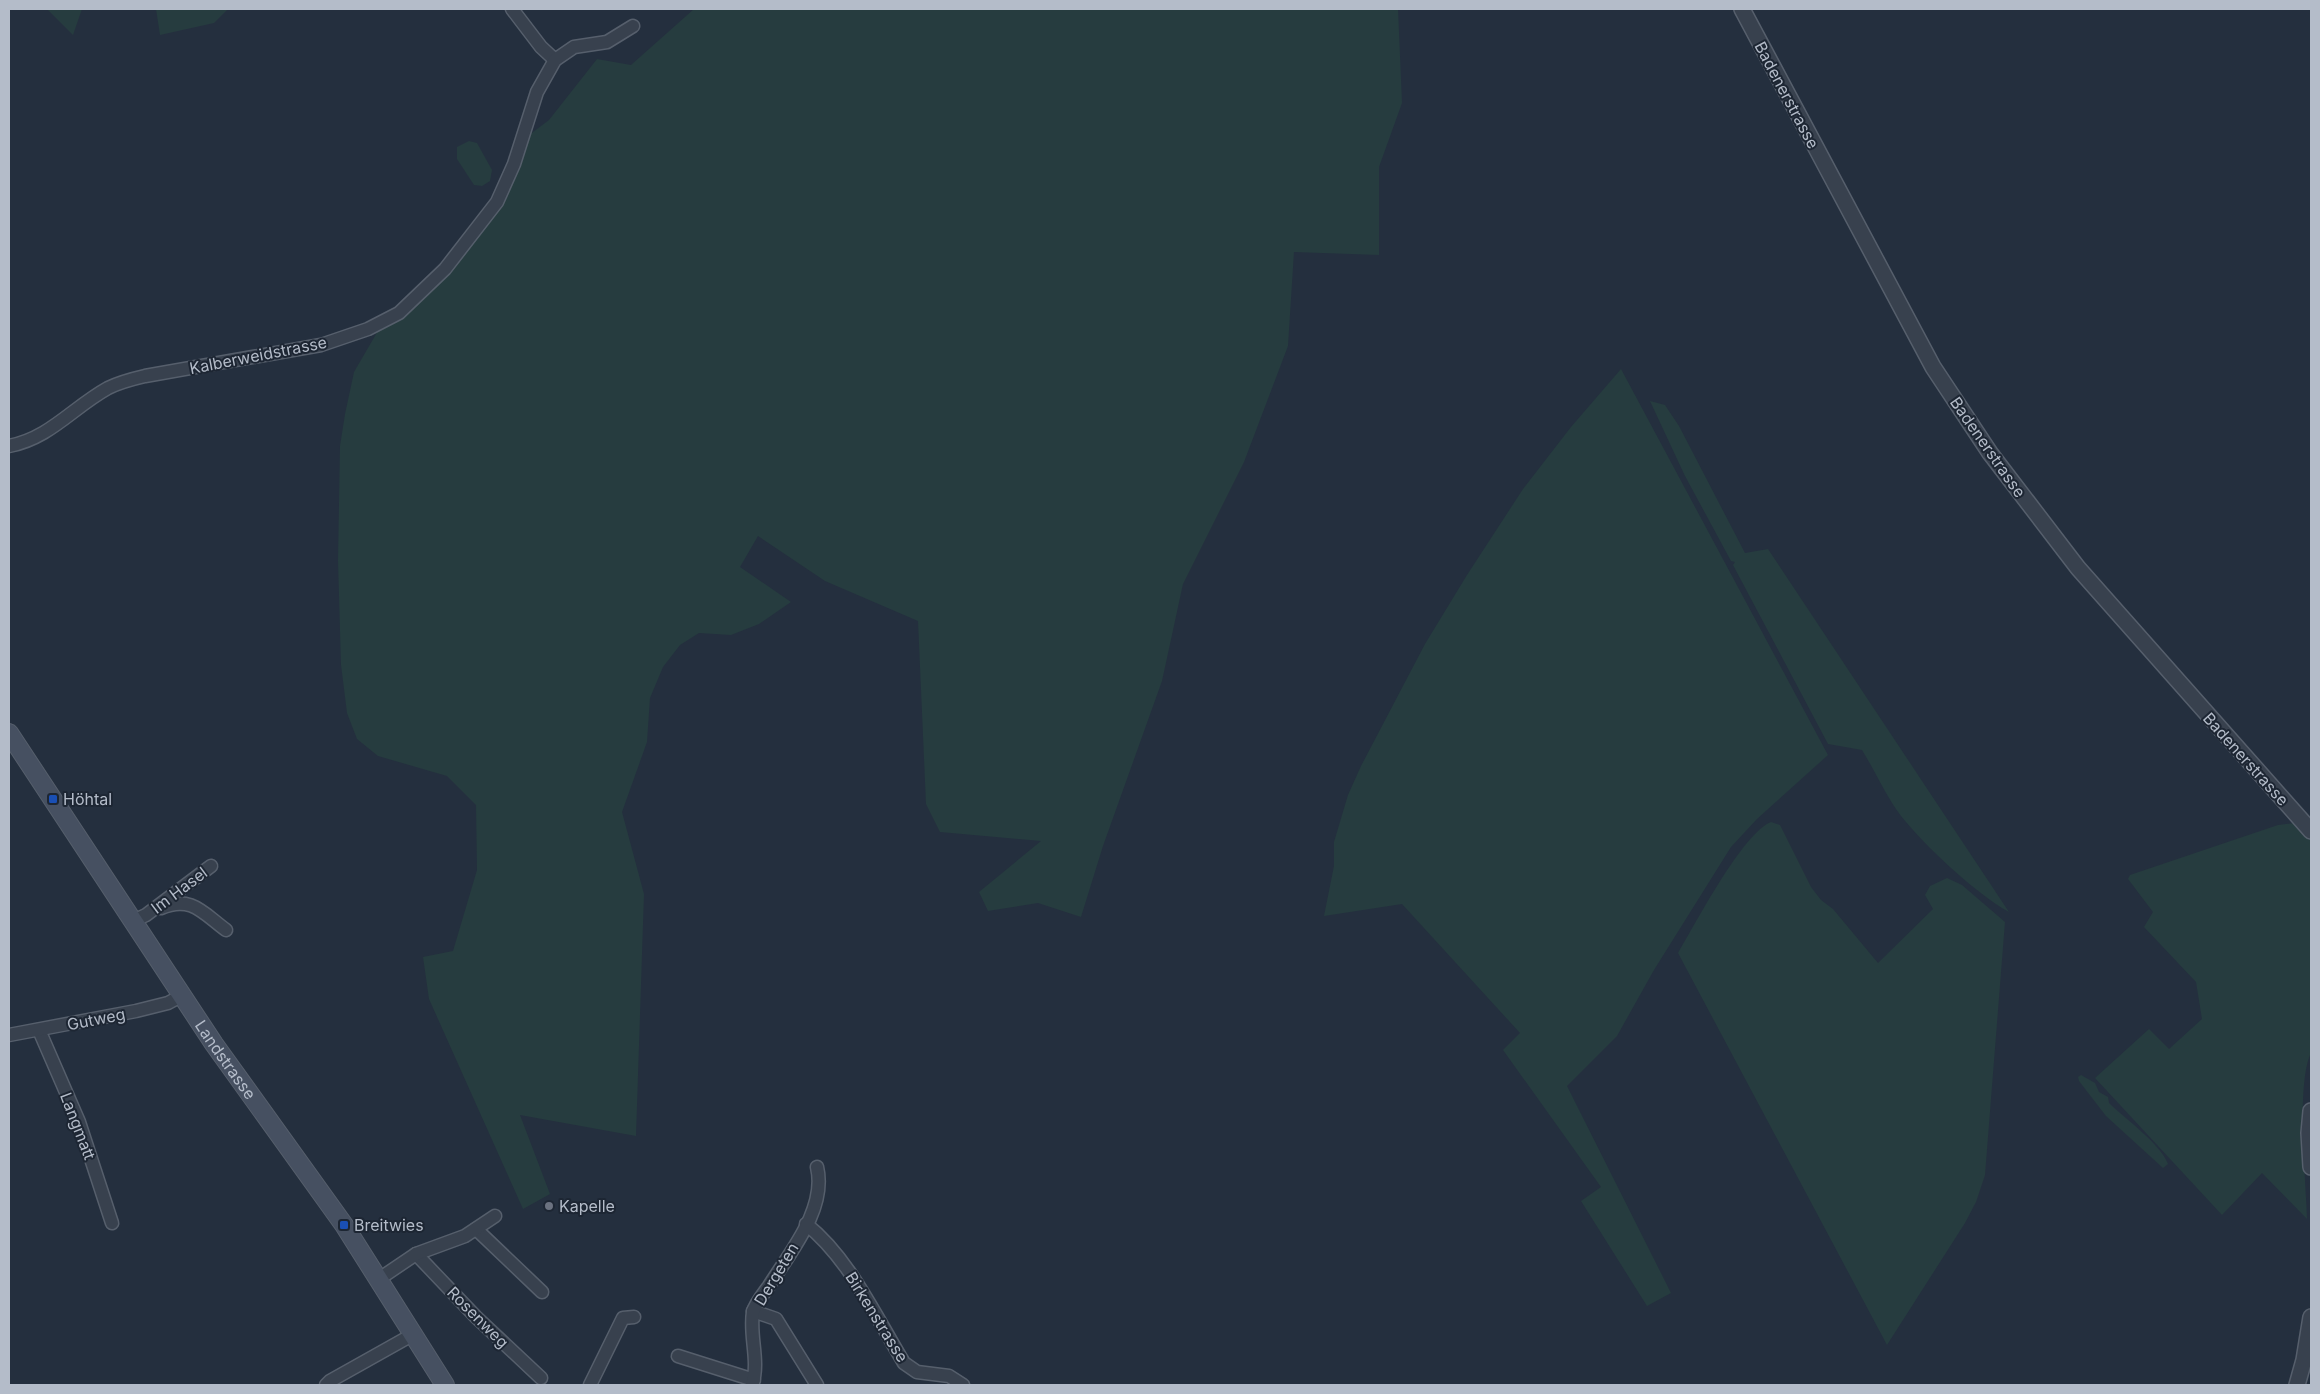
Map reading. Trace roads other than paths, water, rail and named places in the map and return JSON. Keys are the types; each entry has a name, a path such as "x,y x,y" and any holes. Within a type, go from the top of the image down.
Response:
{"main road":[{"name":"Landstrasse","path":"9,733 139,918 181,996 344,1225 444,1385"}],"street":[{"path":"512,9 554,60 574,47 607,42 633,26"},
{"name":"Badenerstrasse","path":"1742,9 1933,367 1990,453 2078,568 2311,832"},
{"name":"Kalberweidstrasse","path":"9,446 40,436 85,403 118,383 145,376 321,345 368,329 398,313 445,269 497,202 514,164 537,92 554,60"},
{"name":"Im Hasel","path":"139,918 211,866"},
{"name":"Im Hasel","path":"139,918 174,902 185,903 198,909 226,930"},
{"name":"Gutweg","path":"9,1035 136,1012 168,1003 181,996"},
{"name":"Langmatt","path":"39,1030 79,1122 112,1223"},
{"path":"2311,1111 2309,1133 2311,1167"},
{"name":"Dergeten","path":"753,1383 755,1370 754,1311 806,1224 816,1200 820,1181 817,1167"},
{"path":"379,1279 416,1254 465,1236 495,1216"},
{"name":"Birkenstrasse","path":"806,1224 823,1237 842,1262 904,1363 917,1372 949,1376 963,1385"},
{"path":"476,1229 542,1292"},
{"name":"Rosenweg","path":"416,1254 476,1317 541,1378"},
{"path":"754,1311 776,1319 818,1385"},
{"path":"590,1385 622,1318 634,1316"},
{"path":"2297,1385 2304,1360 2311,1317"},
{"path":"326,1385 346,1371 412,1334"},
{"path":"678,1356 753,1383"}],"place":[{"name":"Höhtal","path":"53,799"},
{"name":"Kapelle","path":"549,1206"},
{"name":"Breitwies","path":"344,1225"}]}
